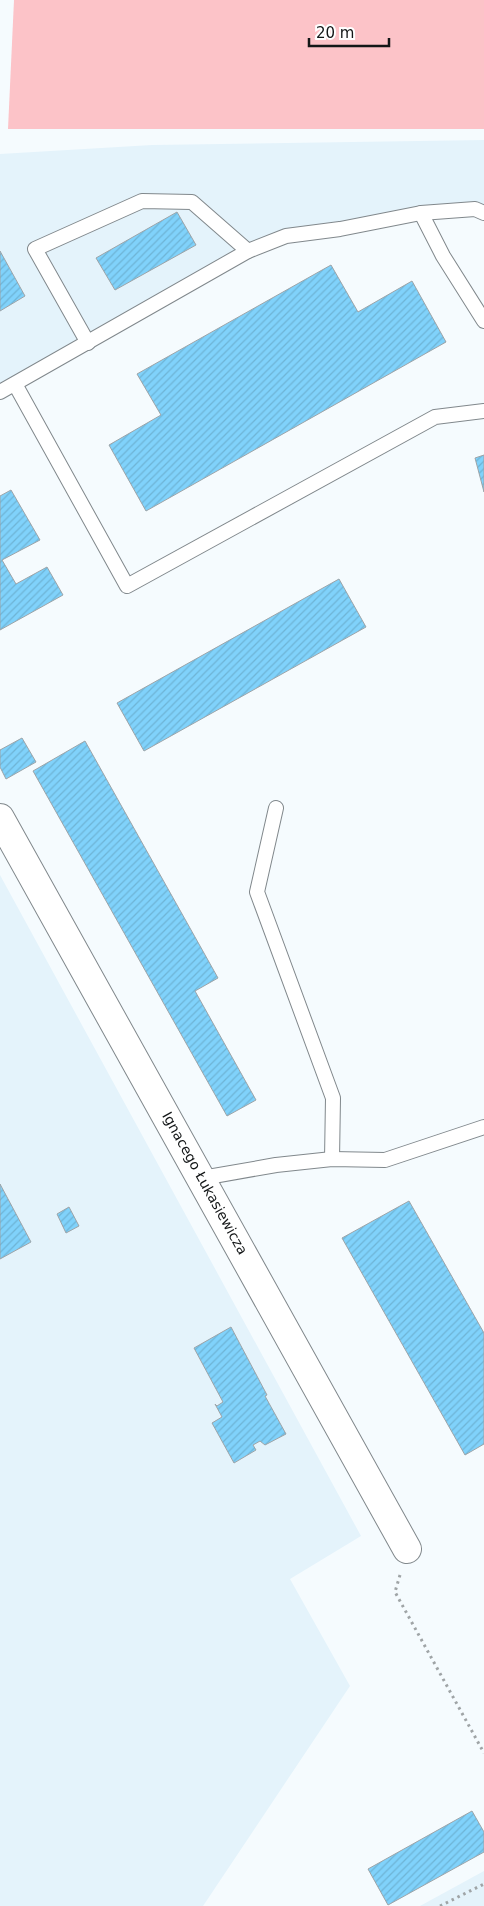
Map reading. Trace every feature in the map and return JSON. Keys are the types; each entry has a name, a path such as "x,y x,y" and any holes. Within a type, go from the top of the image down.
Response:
{"street":[{"name":"Ignacego Łukasiewicza","path":"0,818 407,1549"}],"lane":[{"path":"88,343 36,249 142,201 192,202 248,251"},
{"path":"0,392 248,251 286,236 340,229 421,213 475,209 484,212"},
{"path":"421,213 443,256 484,321"},
{"path":"15,384 127,586 435,417 484,412"},
{"path":"276,808 256,892 333,1098 332,1158"},
{"path":"202,1178 276,1165 332,1158 385,1160 484,1127"}],"path":[{"path":"407,1549 395,1592 484,1753"},
{"path":"440,1906 484,1884"}],"shaded area":[{"path":"14,0 484,0 484,129 8,129"},
{"path":"484,140 484,213 286,236 0,392 0,154 152,145"},
{"path":"0,875 361,1536 290,1579 350,1686 203,1906 0,1906"},
{"path":"484,1871 484,1906 420,1906"}],"building":[{"path":"177,212 196,245 115,290 96,258"},
{"path":"0,251 25,296 0,311"},
{"path":"331,265 358,312 412,281 446,342 146,511 109,445 161,415 137,374"},
{"path":"484,455 484,492 475,458"},
{"path":"11,490 40,540 2,560 16,584 47,567 63,595 0,630 0,496"},
{"path":"339,579 366,627 144,751 117,703"},
{"path":"22,738 36,762 6,779 0,767 0,750"},
{"path":"85,741 218,978 195,991 256,1100 227,1116 33,771"},
{"path":"0,1184 31,1242 0,1259"},
{"path":"409,1201 484,1333 484,1444 465,1455 342,1238"},
{"path":"69,1207 79,1226 66,1233 57,1214"},
{"path":"231,1327 286,1434 265,1445 260,1441 253,1445 256,1450 234,1463 212,1423 222,1417 215,1404 217,1406 223,1402 194,1348"},
{"path":"472,1811 484,1832 484,1852 388,1905 368,1869"}]}
